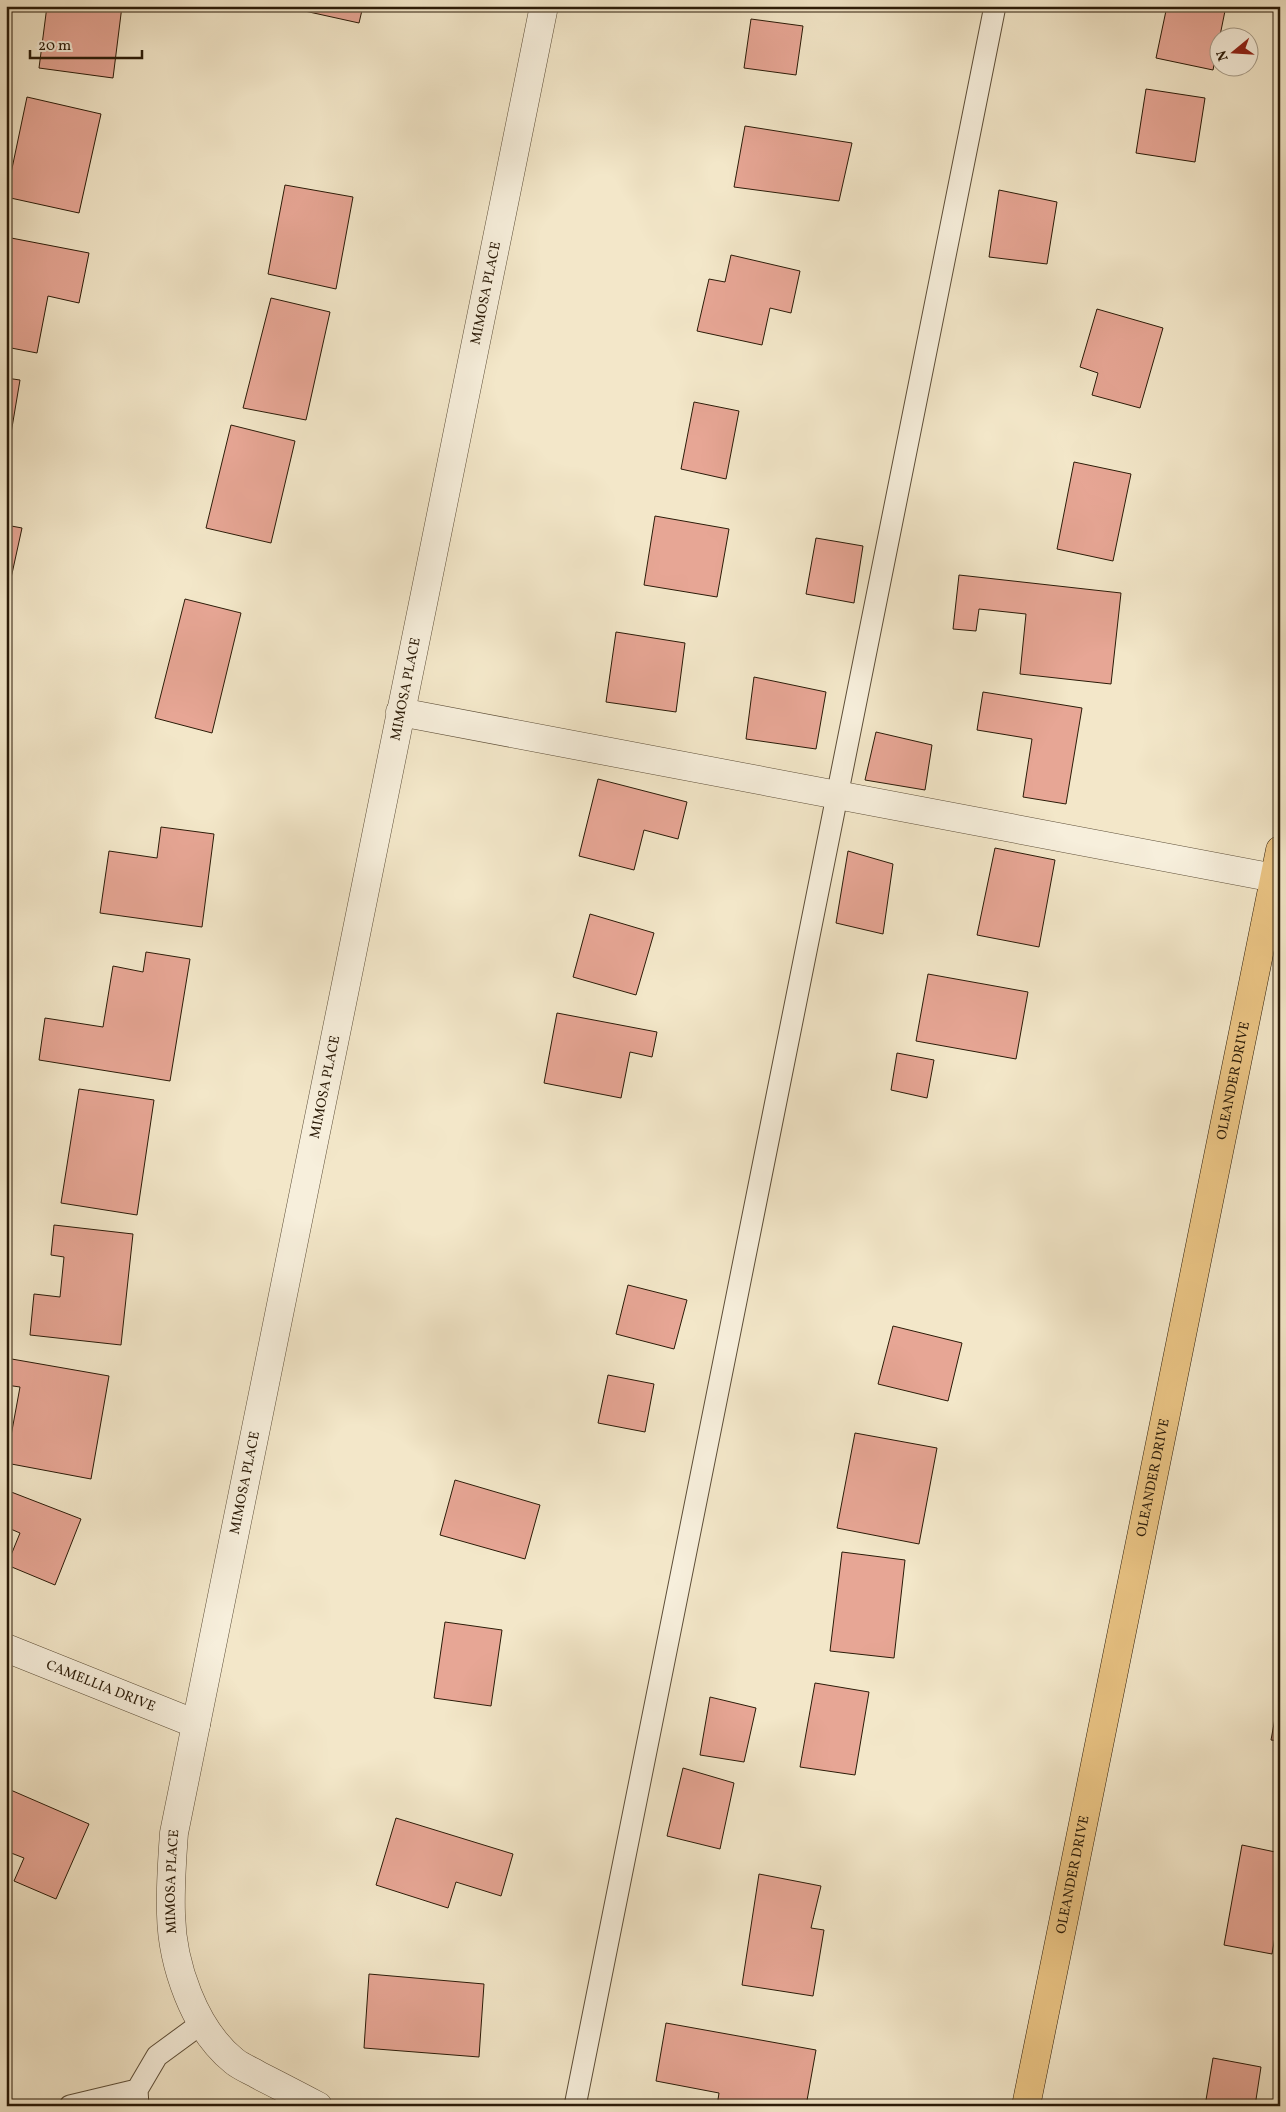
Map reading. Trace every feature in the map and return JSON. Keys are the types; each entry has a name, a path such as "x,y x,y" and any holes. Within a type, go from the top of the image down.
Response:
{"main road":[{"name":"OLEANDER DRIVE","path":"1026,2106 1277,879 1280,850"}],"street":[{"name":"MIMOSA PLACE","path":"318,2106 234,2062 213,2039 194,2009 185,1986 175,1949 170,1916 170,1882 174,1833 544,6"},
{"path":"400,712 1277,879"},
{"name":"CAMELLIA DRIVE","path":"6,1648 196,1724"}],"lane":[{"path":"575,2106 995,6"},
{"path":"70,2106 137,2098 157,2056 202,2023"}],"building":[{"path":"47,6 122,6 113,78 39,68"},
{"path":"291,6 363,6 359,23 291,8"},
{"path":"1167,6 1226,6 1222,28 1208,28 1208,69 1156,58"},
{"path":"751,19 803,26 796,75 744,68"},
{"path":"1146,89 1205,98 1195,162 1136,153"},
{"path":"27,97 101,114 79,213 6,197"},
{"path":"745,126 852,143 839,201 734,187"},
{"path":"285,185 353,197 336,289 268,274"},
{"path":"999,190 1057,202 1047,264 989,257"},
{"path":"6,237 89,253 79,303 48,296 37,353 6,347"},
{"path":"731,255 800,271 791,313 770,308 762,345 697,331 709,279 725,282"},
{"path":"271,298 330,312 306,420 243,408"},
{"path":"1097,309 1163,328 1140,408 1092,395 1098,373 1080,367"},
{"path":"6,378 20,380 6,463"},
{"path":"694,402 739,411 726,479 681,469"},
{"path":"231,425 295,441 271,543 206,528"},
{"path":"1074,462 1131,474 1113,561 1057,549"},
{"path":"655,516 729,529 717,597 644,585"},
{"path":"6,525 22,528 6,601"},
{"path":"816,538 863,546 854,603 806,594"},
{"path":"959,575 1121,593 1111,684 1020,674 1026,614 979,609 976,631 953,629"},
{"path":"185,599 241,613 212,733 155,718"},
{"path":"616,632 685,643 676,712 606,702"},
{"path":"754,677 826,692 816,749 746,739"},
{"path":"983,692 1082,708 1066,804 1023,797 1032,739 977,730"},
{"path":"876,732 932,745 925,790 865,780"},
{"path":"598,779 687,802 678,839 644,830 634,870 579,856"},
{"path":"161,827 214,834 202,927 100,913 109,851 157,858"},
{"path":"995,848 1055,860 1039,947 977,935"},
{"path":"848,851 893,864 883,934 836,923"},
{"path":"590,914 654,933 636,995 573,977"},
{"path":"146,952 190,959 170,1081 39,1060 45,1018 103,1027 113,966 143,972"},
{"path":"928,974 1028,992 1016,1059 916,1041"},
{"path":"557,1013 657,1032 652,1057 630,1052 621,1098 544,1083"},
{"path":"897,1053 934,1060 927,1098 891,1090"},
{"path":"79,1089 154,1100 137,1215 61,1203"},
{"path":"54,1225 133,1234 121,1345 30,1335 34,1294 60,1297 64,1257 51,1255"},
{"path":"628,1285 687,1300 674,1349 616,1334"},
{"path":"893,1326 962,1343 948,1401 878,1384"},
{"path":"6,1358 109,1376 91,1479 6,1463 20,1387 6,1385"},
{"path":"608,1375 654,1384 645,1432 598,1423"},
{"path":"855,1433 937,1448 919,1544 837,1528"},
{"path":"455,1480 540,1505 525,1559 440,1535"},
{"path":"6,1490 81,1519 55,1585 7,1565 20,1533 6,1527"},
{"path":"842,1552 905,1560 894,1658 830,1651"},
{"path":"445,1622 502,1630 491,1706 434,1698"},
{"path":"815,1683 869,1692 855,1775 800,1767"},
{"path":"1280,1691 1280,1741 1271,1740"},
{"path":"710,1697 756,1708 744,1762 700,1755"},
{"path":"683,1768 734,1783 720,1849 667,1836"},
{"path":"6,1788 89,1824 56,1899 14,1881 24,1858 6,1851"},
{"path":"396,1818 513,1854 501,1896 456,1882 448,1908 376,1885"},
{"path":"1242,1845 1280,1853 1280,1908 1272,1954 1224,1945"},
{"path":"759,1874 821,1886 811,1928 824,1930 813,1996 742,1985"},
{"path":"369,1974 484,1984 479,2057 364,2048"},
{"path":"666,2023 816,2050 806,2106 717,2106 719,2093 656,2081"},
{"path":"1213,2058 1261,2067 1255,2106 1205,2106"}]}
